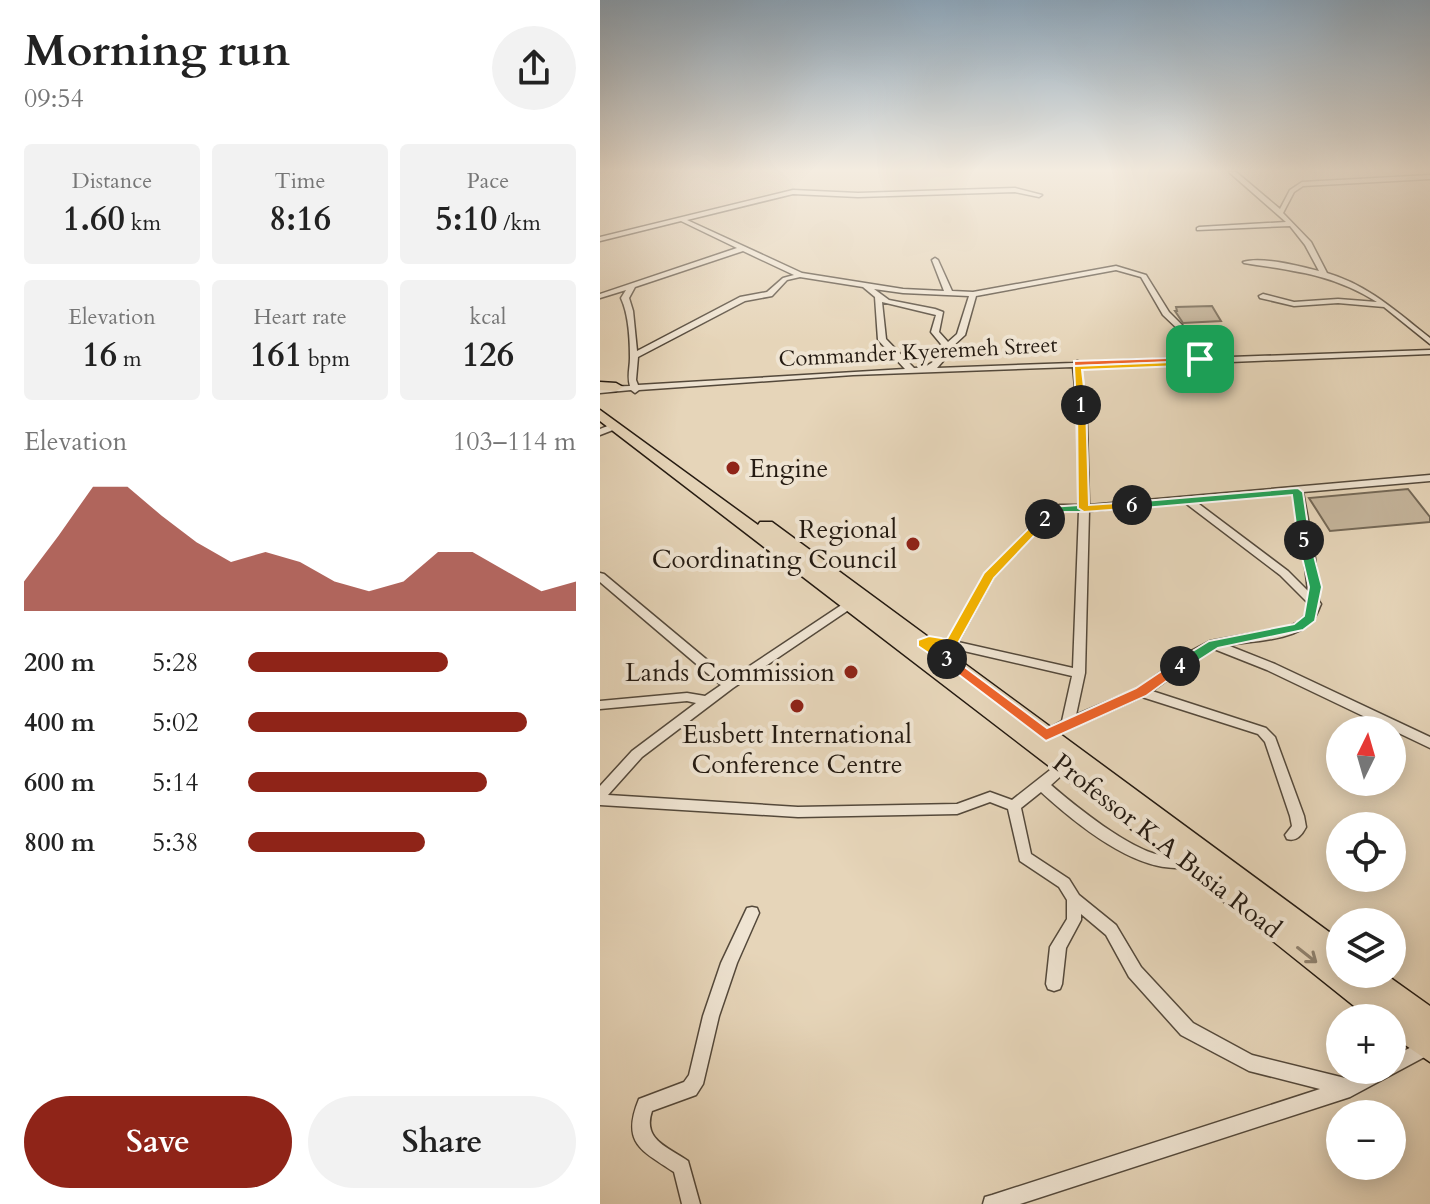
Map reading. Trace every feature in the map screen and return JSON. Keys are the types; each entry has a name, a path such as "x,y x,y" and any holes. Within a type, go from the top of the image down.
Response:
{"main road":[{"name":"Professor K.A Busia Road","path":"604,403 672,462 850,605 1046,735 1176,829 1326,944"},
{"name":"Professor K.A Busia Road","path":"672,462 916,647 1064,767 1372,1004"},
{"path":"1379,988 1429,1039"},
{"name":"Professor K.A Busia Road","path":"1406,1027 1429,1039"}],"street":[{"path":"600,239 644,228"},
{"path":"699,228 800,275 866,287 973,294 1116,268 1137,272 1146,278 1166,313 1185,332 1201,361"},
{"path":"1199,229 1214,228"},
{"path":"1295,228 1320,263 1324,275"},
{"path":"600,296 741,249"},
{"path":"935,260 949,293"},
{"path":"1246,262 1285,265 1324,275 1368,294 1430,342"},
{"path":"634,356 743,299 769,294 785,279 800,275"},
{"path":"633,286 625,298 631,307 629,337 634,356 634,388"},
{"path":"866,287 878,298 903,307 940,314 935,332 948,346"},
{"path":"923,370 936,365 949,349 948,346 961,335 973,294"},
{"path":"1263,296 1288,303 1338,301 1385,305"},
{"path":"878,298 882,340 911,370"},
{"path":"1411,328 1428,355"},
{"name":"Commander Kyeremeh Street","path":"604,403 634,388 911,370 1428,355"},
{"path":"1068,724 1079,673 1084,508 1083,426 1077,365"},
{"name":"Commander Kyeremeh Street","path":"634,388 1077,365"},
{"path":"951,644 989,576 1049,513 1059,508 1188,501 1430,478"},
{"path":"1046,735 1141,692 1214,644 1298,627 1310,618 1316,587 1307,553 1298,492"},
{"path":"1188,501 1284,573 1315,604"},
{"path":"600,576 729,685"},
{"path":"600,798 637,754 729,685 850,605"},
{"path":"916,647 929,641 951,644 1079,673"},
{"path":"1214,644 1271,667 1430,743"},
{"path":"1141,692 1262,731 1271,740 1297,816 1299,827 1292,835"},
{"path":"600,705 687,697 707,701"},
{"path":"1014,806 1064,767"},
{"path":"1042,785 1091,825 1143,853 1160,861 1191,862"},
{"path":"600,798 798,812 957,809 990,797 1014,806"},
{"path":"1014,806 1025,857 1064,883 1074,899 1111,930 1135,972 1187,1029 1249,1063 1350,1088"},
{"path":"1054,984 1058,947 1074,920 1074,899"},
{"path":"691,1204 682,1167 649,1145 640,1135 638,1121 645,1105 690,1089 697,1078 711,1016 729,963 752,913"},
{"path":"1406,1056 1429,1039"},
{"path":"992,1204 1358,1084"}],"shaded area":[{"path":"1212,306 1221,321 1183,323 1175,311 1176,307"},
{"path":"1408,489 1430,517 1430,522 1330,531 1309,498"}],"place":[{"name":"Engine","path":"733,468"},
{"name":"Regional Coordinating Council","path":"913,544"},
{"name":"Lands Commission","path":"851,672"},
{"name":"Eusbett International Conference Centre","path":"797,706"}],"route":[{"path":"1200,359 1077,363 1083,426 1084,508 1051,511 989,576 951,644 923,643 1046,735 1141,692 1214,644 1298,627 1310,618 1316,587 1307,553 1298,492 1084,508 1083,426 1077,368 1202,363 1200,359"}]}
